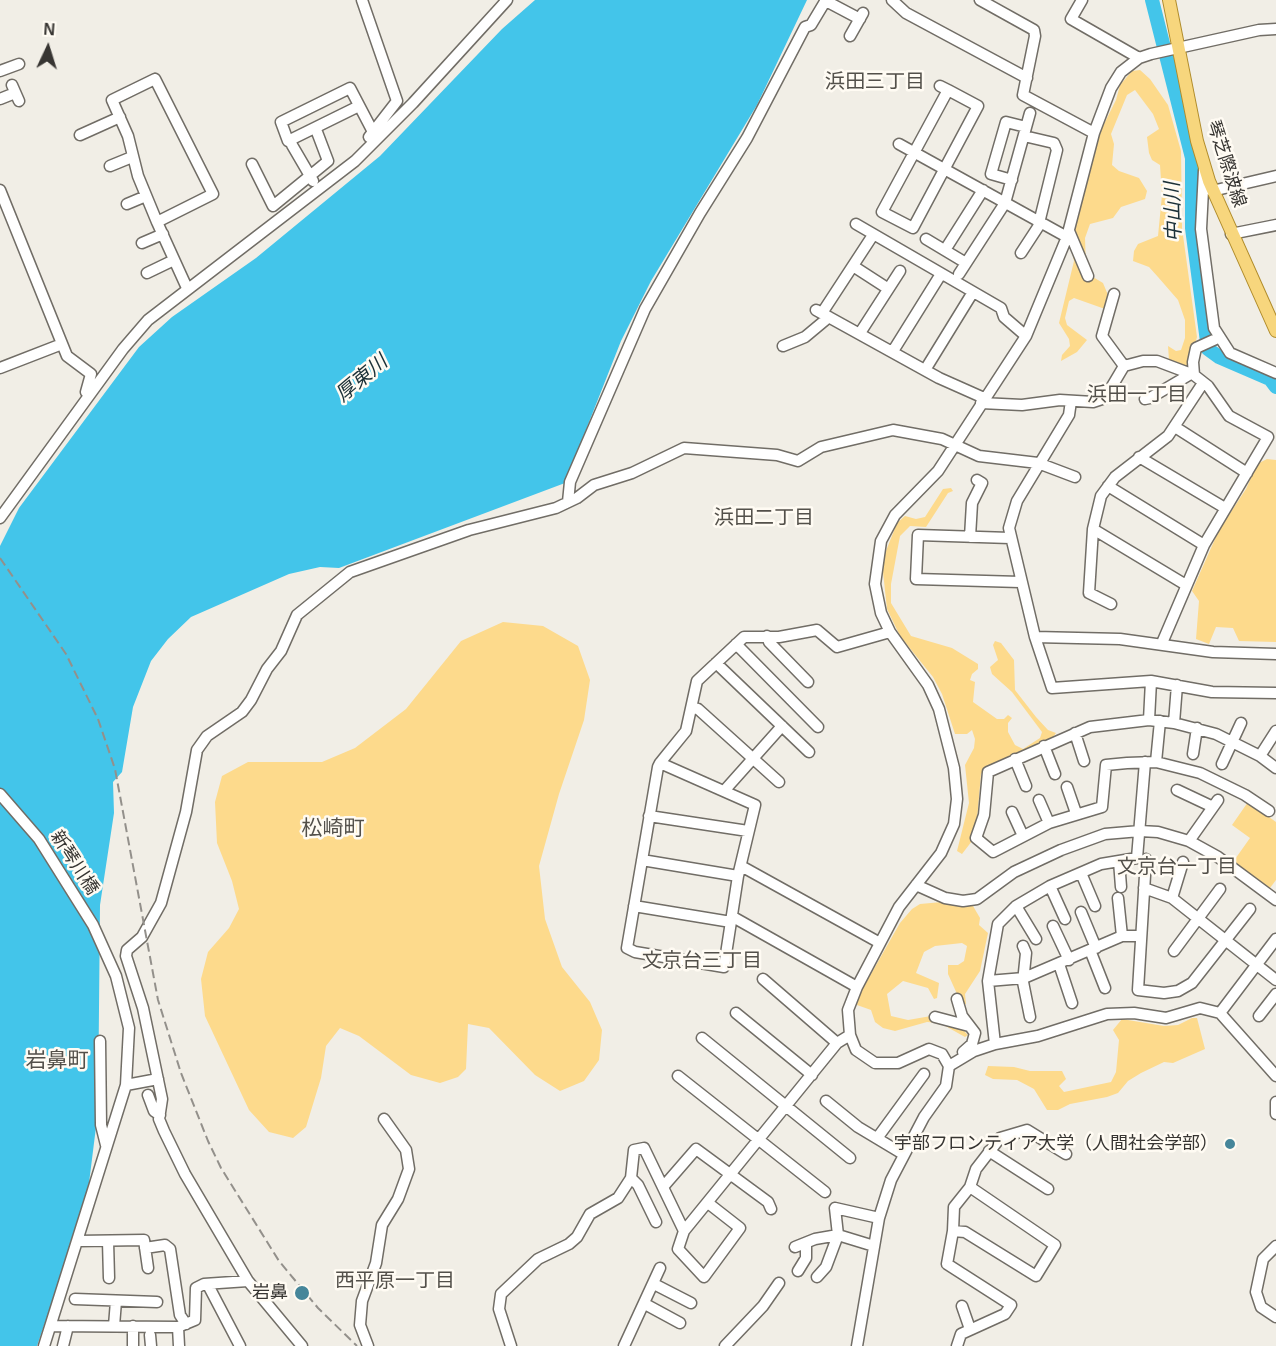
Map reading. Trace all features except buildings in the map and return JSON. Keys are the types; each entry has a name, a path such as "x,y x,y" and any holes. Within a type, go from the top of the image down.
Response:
{"main road":[{"name":"琴芝際波線","path":"1169,0 1169,50 1212,191 1276,331"}],"street":[{"path":"355,160 372,132 397,101 362,0"},
{"path":"0,518 136,334 187,288 355,160 413,103 507,0"},
{"path":"568,502 570,482 645,309 747,138 805,27 811,25 826,0 861,16 850,36"},
{"path":"892,0 906,13 1027,78"},
{"path":"980,0 1034,30 1035,36 1023,95 1094,134"},
{"path":"1082,0 1071,20 1139,58"},
{"path":"954,1063 942,1054 928,1049 898,1063 875,1064 856,1050 850,1035 848,1010 857,987 899,907 934,864 949,837 954,824 957,788 936,702 928,685 890,632 881,613 875,584 881,541 895,515 932,479 1026,336 1068,234 1094,134 1117,78 1139,58 1276,29"},
{"path":"0,71 20,64"},
{"path":"157,222 213,194 155,79 112,100 128,136 132,156 146,196 157,222 187,288"},
{"path":"359,106 288,141 280,122 350,88 359,106 372,132"},
{"path":"944,88 978,106 913,228 882,212 914,152 944,88"},
{"path":"0,99 15,93"},
{"path":"959,274 1005,203 1030,113"},
{"path":"80,135 120,117"},
{"path":"1012,180 991,174 1006,122 1054,143 1058,150 1038,227 1021,253"},
{"path":"252,164 273,206 330,158 317,132"},
{"path":"899,144 1005,203 1068,234 1088,276"},
{"path":"292,145 313,180 303,193 299,204"},
{"path":"110,166 132,156"},
{"path":"1205,167 1200,213 1202,247 1214,328 1211,341"},
{"path":"1212,191 1276,176"},
{"path":"0,190 67,356 91,374 83,404"},
{"path":"945,250 983,190"},
{"path":"127,204 146,196"},
{"path":"856,224 1001,308 1004,317 1026,336"},
{"path":"1232,234 1276,225"},
{"path":"142,243 163,234"},
{"path":"783,346 805,337 873,235"},
{"path":"926,239 966,262"},
{"path":"147,273 174,260"},
{"path":"853,266 887,288"},
{"path":"860,333 900,271"},
{"path":"893,351 941,274"},
{"path":"925,370 973,292"},
{"path":"1114,294 1102,336 1124,366"},
{"path":"822,314 983,401 1022,405 1071,401 1089,403 1103,399 1124,366 1143,361 1157,361 1192,375 1203,383 1229,416 1268,437 1204,545 1162,643"},
{"path":"1211,341 1230,353 1276,373"},
{"path":"1192,375 1196,348 1211,341"},
{"path":"0,368 62,344"},
{"path":"1145,399 1192,375"},
{"path":"1111,604 1089,592 1093,529 1101,496 1108,486 1139,457 1168,436 1203,383"},
{"path":"1071,401 1069,415 1038,463 1013,510 1010,538 1035,637 1052,688 1151,681 1212,692 1276,693"},
{"path":"1175,427 1247,473"},
{"path":"302,1346 248,1281 185,1174 164,1131 160,1115 162,1099 143,1008 126,956 127,950 142,937 161,903 186,812 197,750 207,736 242,712 251,700 267,669 281,651 297,615 350,572 469,530 568,502 605,480 632,473 672,452 692,447 777,455 798,461 821,447 893,430 955,443 978,456 1038,463 1075,477"},
{"path":"1139,457 1225,508"},
{"path":"970,537 972,503 982,483 977,480"},
{"path":"1108,486 1204,545"},
{"path":"1093,529 1186,585"},
{"path":"1010,538 918,535 916,579 1020,582"},
{"path":"660,763 755,805 740,871 724,967 635,952 627,948 660,763 686,731 697,681 744,637 803,634 817,630 837,647 890,632"},
{"path":"766,636 769,642 808,682"},
{"path":"1035,637 1162,643 1213,652 1276,654"},
{"path":"736,644 818,727"},
{"path":"716,663 809,752"},
{"path":"995,1044 988,981 998,924 1016,906 1050,886 1101,864 1137,858 1151,762 1154,720 1151,681"},
{"path":"1174,723 1177,685"},
{"path":"692,707 698,709 779,782"},
{"path":"1269,811 1245,795 1200,773 1151,762 1106,765 1102,807 1049,823 993,852 976,838 984,815 988,772 1075,733 1121,721 1154,720 1197,728 1260,756 1276,768"},
{"path":"1222,764 1241,723"},
{"path":"724,791 782,726"},
{"path":"1193,754 1197,728"},
{"path":"1260,756 1276,731"},
{"path":"1075,733 1084,761"},
{"path":"1044,746 1055,774"},
{"path":"1015,759 1026,786"},
{"path":"1067,788 1076,813"},
{"path":"1177,790 1216,804 1189,841"},
{"name":"新琴川橋","path":"0,794 39,839 71,886 108,958 126,1011 129,1044 126,1085 45,1346"},
{"path":"1038,800 1049,823"},
{"path":"1011,812 1023,836"},
{"path":"649,816 748,831"},
{"path":"916,885 945,898 963,901 977,899 1030,863 1105,834 1140,831 1158,832 1189,841 1218,857 1276,900"},
{"path":"642,860 740,871 880,943"},
{"path":"1146,860 1138,990 1164,993 1178,991 1192,983 1250,909"},
{"path":"1119,861 1122,936"},
{"path":"1172,898 1183,862"},
{"path":"1081,873 1095,906"},
{"path":"1050,886 1065,920"},
{"path":"1144,888 1172,898 1276,980"},
{"path":"1174,951 1220,890"},
{"path":"634,906 732,919 857,987"},
{"path":"1016,906 1036,939"},
{"path":"1081,912 1106,988"},
{"path":"1053,926 1064,962 1072,1003"},
{"path":"988,981 1024,978 1122,936 1140,936"},
{"path":"1220,1013 1276,939"},
{"path":"1023,946 1026,953 1024,978 1030,1017"},
{"path":"763,979 837,1043"},
{"path":"1259,1016 1276,994"},
{"path":"857,1346 879,1218 891,1180 903,1154 946,1086 954,1063 974,1039 975,1033 959,1010 957,999"},
{"path":"954,1063 974,1051 995,1044 1038,1036 1107,1014 1134,1013 1166,1018 1200,1008 1220,1013 1276,1076"},
{"path":"736,1013 812,1075"},
{"path":"935,1017 969,1026"},
{"path":"708,1203 740,1228 704,1276 678,1249 684,1231 837,1043 850,1035"},
{"path":"702,1038 850,1158"},
{"path":"100,1041 101,1125 106,1145"},
{"path":"878,1137 924,1074"},
{"path":"678,1076 825,1192"},
{"path":"126,1085 158,1079"},
{"path":"148,1095 154,1111 160,1115"},
{"path":"826,1101 858,1127 903,1154"},
{"path":"1276,1102 1276,1114"},
{"path":"368,1346 360,1324 362,1301 375,1263 382,1225 398,1198 409,1169 406,1150 384,1119"},
{"path":"957,1346 961,1334 1005,1314 1011,1305 947,1264 953,1231 954,1206 970,1187 976,1168 1000,1138 1027,1130 1066,1155"},
{"path":"511,1346 499,1309 501,1294 538,1259 577,1238 590,1214 618,1198 631,1178 634,1150 644,1148 684,1231"},
{"path":"663,1187 696,1149 768,1202 771,1209"},
{"path":"989,1151 1048,1189"},
{"path":"631,1178 638,1185 656,1222"},
{"path":"953,1231 965,1232 1036,1276 1055,1245 970,1187"},
{"path":"817,1277 826,1267 838,1235 835,1208 879,1218"},
{"path":"795,1247 838,1235 874,1246"},
{"path":"108,1240 108,1278"},
{"path":"78,1241 144,1240 148,1268"},
{"path":"798,1271 806,1258 806,1243"},
{"path":"145,1248 165,1245 170,1249 182,1325 179,1346"},
{"path":"1276,1246 1263,1259 1256,1292 1261,1307 1276,1317"},
{"path":"624,1346 660,1268"},
{"path":"51,1326 182,1325 195,1320 196,1288 248,1281"},
{"path":"725,1346 763,1306 779,1283"},
{"path":"654,1284 691,1303"},
{"path":"208,1285 240,1346"},
{"path":"75,1299 157,1302"},
{"path":"114,1326 116,1300"},
{"path":"645,1304 680,1323"},
{"path":"962,1306 970,1329"},
{"path":"63,1346 68,1326"},
{"path":"133,1326 133,1346"}],"shaded area":[{"path":"1140,70 1150,79 1168,105 1181,151 1182,228 1197,337 1188,368 1169,360 1168,346 1176,351 1181,350 1185,338 1185,320 1178,300 1149,267 1133,261 1134,251 1138,244 1158,236 1162,195 1160,165 1152,160 1147,137 1159,129 1153,114 1135,90 1127,95 1111,134 1114,144 1112,165 1119,171 1139,178 1147,191 1145,199 1121,207 1113,218 1090,224 1085,238 1086,267 1093,277 1103,283 1108,295 1105,309 1074,298 1069,301 1065,318 1067,325 1087,340 1077,352 1061,361 1062,355 1070,346 1069,339 1059,323 1074,261 1070,243 1076,237 1073,224 1097,138 1116,100 1120,85 1132,71"},
{"path":"1267,459 1276,460 1276,642 1239,641 1233,628 1216,627 1209,644 1196,639 1199,601 1192,591 1219,530 1246,489 1257,464"},
{"path":"951,488 953,491 948,493 926,527 910,526 900,536 891,584 891,603 911,636 952,648 978,664 978,669 972,674 970,680 975,682 973,702 997,719 1004,719 1008,715 1012,718 1008,723 1008,732 1015,745 1023,749 1040,738 1042,732 1012,692 992,674 990,667 998,660 993,645 995,641 1001,643 1014,660 1015,690 1048,730 1056,733 1051,740 988,767 981,774 977,820 972,841 962,854 957,851 969,803 965,765 974,748 975,739 972,730 967,734 955,734 942,694 933,677 900,636 887,609 883,572 884,556 897,523 905,516 916,519 925,517 943,489"},
{"path":"503,622 543,626 578,646 590,680 584,720 559,794 539,866 545,919 562,967 590,1002 602,1030 599,1060 584,1081 560,1091 535,1075 489,1028 468,1024 466,1069 458,1077 440,1083 411,1075 359,1036 340,1028 326,1046 321,1078 306,1127 293,1138 269,1132 249,1110 205,1016 201,979 208,952 229,928 239,909 232,881 217,843 215,802 222,776 248,762 322,762 355,748 406,709 461,641"},
{"path":"1248,802 1276,822 1276,880 1270,888 1233,862 1250,838 1232,825"},
{"path":"942,902 973,906 980,918 979,925 988,933 980,971 965,994 966,1004 962,1005 948,974 948,965 958,965 964,961 967,946 962,943 935,946 924,952 916,973 939,983 937,998 934,999 928,988 903,981 887,994 891,1016 908,1020 931,1016 962,1029 968,1035 965,1037 940,1023 927,1022 895,1031 883,1028 875,1022 871,1010 857,1005 859,995 900,923 912,909 920,904"},
{"path":"1197,1018 1205,1049 1173,1063 1164,1062 1141,1073 1128,1081 1118,1093 1107,1097 1070,1104 1058,1110 1047,1110 1034,1089 1017,1080 993,1079 985,1075 988,1066 1014,1067 1030,1071 1062,1071 1066,1079 1059,1086 1064,1092 1111,1082 1116,1072 1119,1040 1113,1030 1122,1019 1164,1026 1178,1025"}],"water":[{"name":"厚東川","path":"535,0 807,0 757,105 651,281 621,341 565,483 339,568 320,567 289,574 191,617 168,639 151,661 133,707 122,772 113,782 114,813 100,905 98,1111 89,1183 71,1246 37,1346 0,1346 0,546 19,508 139,347 172,317 256,258 380,156 502,29"}],"waterway":[{"name":"中山川","path":"1152,0 1192,158 1192,228 1208,349 1219,357 1270,379 1276,387"}],"railway":[{"path":"0,558 66,654 98,719 115,769 158,1000 181,1073 208,1141 221,1168 279,1261 318,1308 357,1346"}],"place":[{"name":"宇部フロンティア大学（人間社会学部）","path":"1230,1144"},
{"name":"岩鼻","path":"302,1293"}],"district":[{"name":"浜田三丁目","path":"875,82"},
{"name":"浜田一丁目","path":"1137,395"},
{"name":"浜田二丁目","path":"764,518"},
{"name":"松崎町","path":"333,829"},
{"name":"文京台一丁目","path":"1177,867"},
{"name":"文京台三丁目","path":"702,961"},
{"name":"岩鼻町","path":"57,1061"},
{"name":"西平原一丁目","path":"395,1281"}]}
